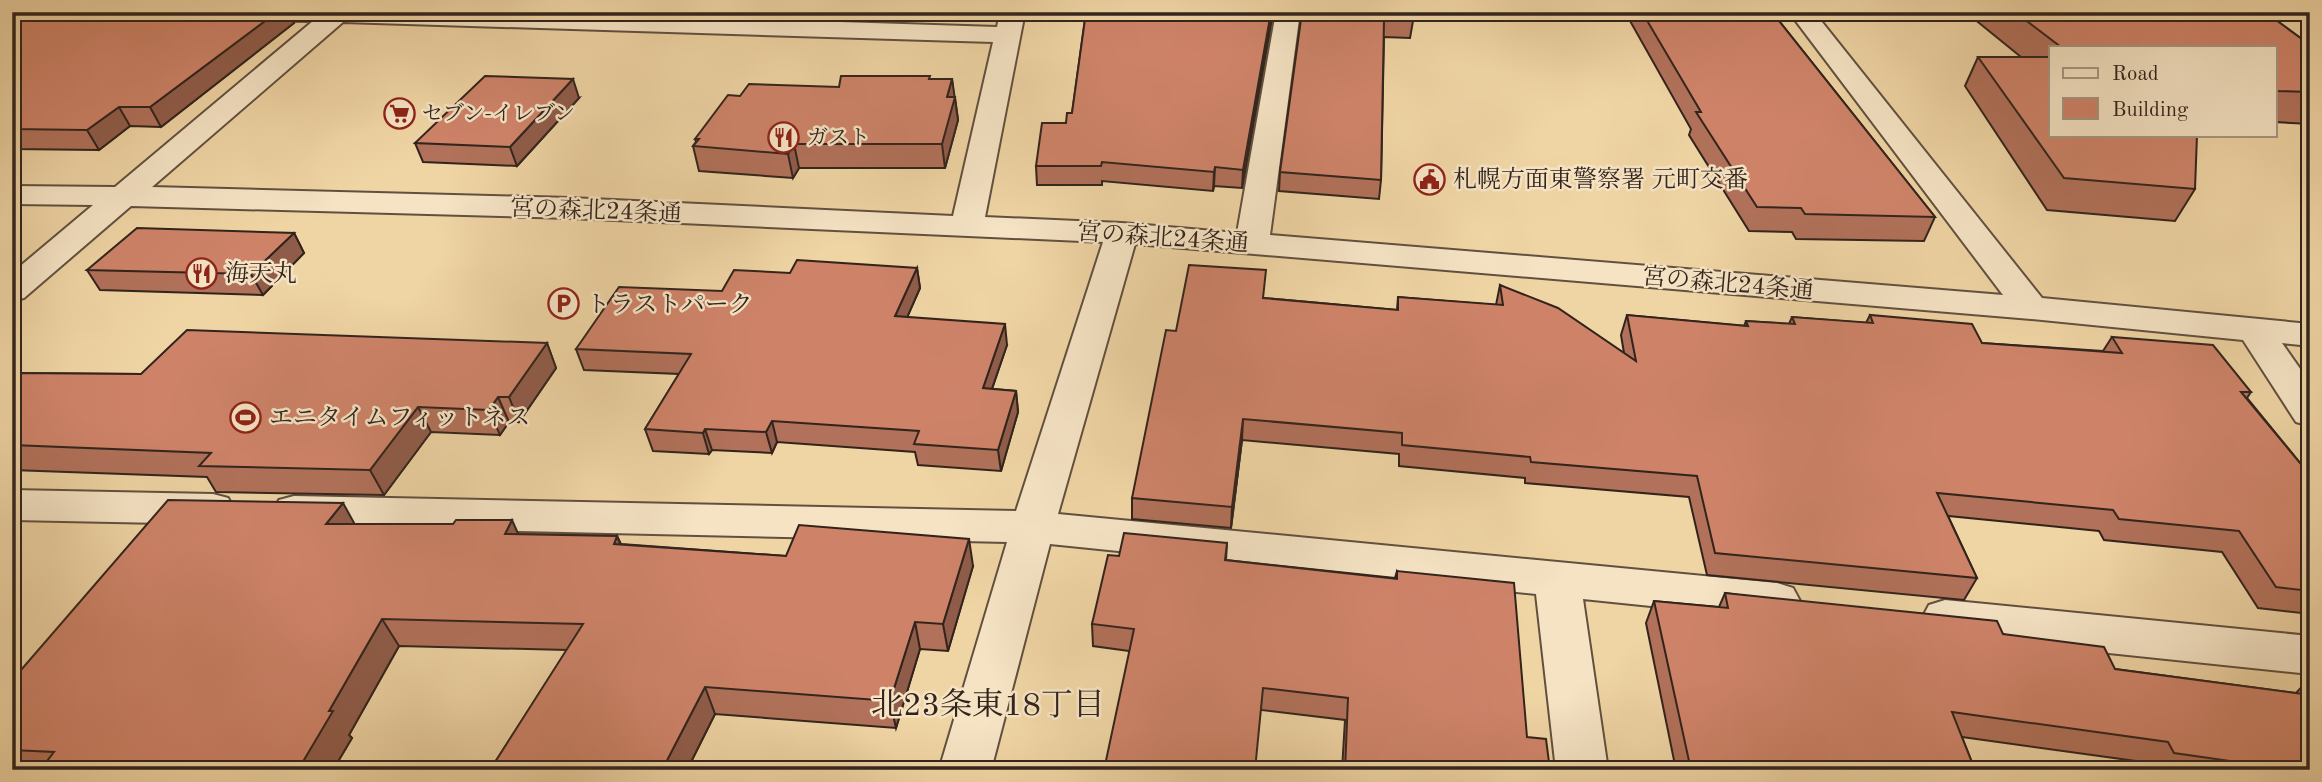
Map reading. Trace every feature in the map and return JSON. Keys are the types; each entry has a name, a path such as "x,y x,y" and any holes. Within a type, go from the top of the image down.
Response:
{"street":[{"path":"150,12 1010,23 967,226"},
{"path":"1251,243 1288,12"},
{"path":"1801,12 2031,308"},
{"path":"12,292 338,13"},
{"name":"宮の森北24条通","path":"12,195 556,208 1122,233 2031,308 2310,335"},
{"path":"965,770 1033,527 1122,233"},
{"path":"2255,330 2310,412"},
{"path":"12,505 1033,527 1817,605"},
{"path":"1557,579 1582,770"},
{"path":"1899,614 2310,655"}],"building":[{"path":"12,12 277,12 150,107 119,107 87,130 12,129"},
{"path":"1086,12 1271,12 1243,170 1215,167 1214,172 1102,162 1101,166 1036,166 1042,123 1066,123 1067,113 1072,113"},
{"path":"1302,12 1412,12 1413,21 1384,20 1381,180 1280,172"},
{"path":"1642,12 1772,12 1935,217 1805,214 1801,208 1757,207 1696,112 1701,112"},
{"path":"2015,12 2265,12 2310,45 2310,92 2276,91 2276,46 2060,46"},
{"path":"1978,57 2049,57 2049,136 2197,136 2195,189 2064,178"},
{"path":"485,76 573,79 510,147 415,143"},
{"path":"841,76 930,76 929,79 952,79 947,97 955,97 942,144 794,144 788,154 693,146 699,139 695,139 728,95 740,96 749,84 839,87"},
{"path":"137,228 294,233 251,274 87,270"},
{"path":"797,260 917,268 895,316 1005,324 983,388 1016,391 998,450 914,444 919,431 772,421 766,432 705,429 703,433 645,429 691,354 576,349 619,287 722,291 734,270 790,273"},
{"path":"1189,265 1266,270 1263,298 1398,310 1398,297 1503,305 1500,285 1558,308 1636,361 1627,315 1748,326 1746,321 1795,324 1792,317 1873,323 1870,315 1972,324 1982,343 2122,353 2112,337 2213,345 2251,392 2241,392 2310,475 2310,591 2276,587 2239,531 2119,519 2113,510 1937,493 1977,578 1715,553 1697,476 1531,462 1530,457 1402,445 1402,433 1243,419 1232,507 1132,498 1166,330 1176,331"},
{"path":"187,330 547,343 509,397 498,397 489,410 418,407 370,470 199,466 211,453 12,445 12,373 141,374"},
{"path":"168,500 343,503 326,524 453,524 456,520 512,520 505,534 617,536 614,544 786,556 799,525 969,539 943,624 915,622 890,701 705,687 662,770 490,770 583,624 382,619 298,770 40,770 54,752 12,750 12,677 15,677"},
{"path":"1124,533 1227,543 1225,560 1397,579 1397,571 1514,583 1527,737 1546,739 1550,770 1345,770 1348,698 1263,688 1255,770 1104,770 1134,629 1092,624 1108,555 1119,556"},
{"path":"1725,593 1997,621 2003,634 2104,647 2115,669 2310,695 2310,770 2293,770 2174,753 2168,742 1952,712 1975,770 1691,770 1654,601 1728,608"}],"place":[{"name":"セブン-イレブン","path":"399,113"},
{"name":"ガスト","path":"784,137"},
{"name":"札幌方面東警察署 元町交番","path":"1430,179"},
{"name":"海天丸","path":"202,273"},
{"name":"トラストパーク","path":"563,304"},
{"name":"エニタイムフィットネス","path":"246,417"}],"district":[{"name":"北23条東18丁目","path":"988,704"}]}
